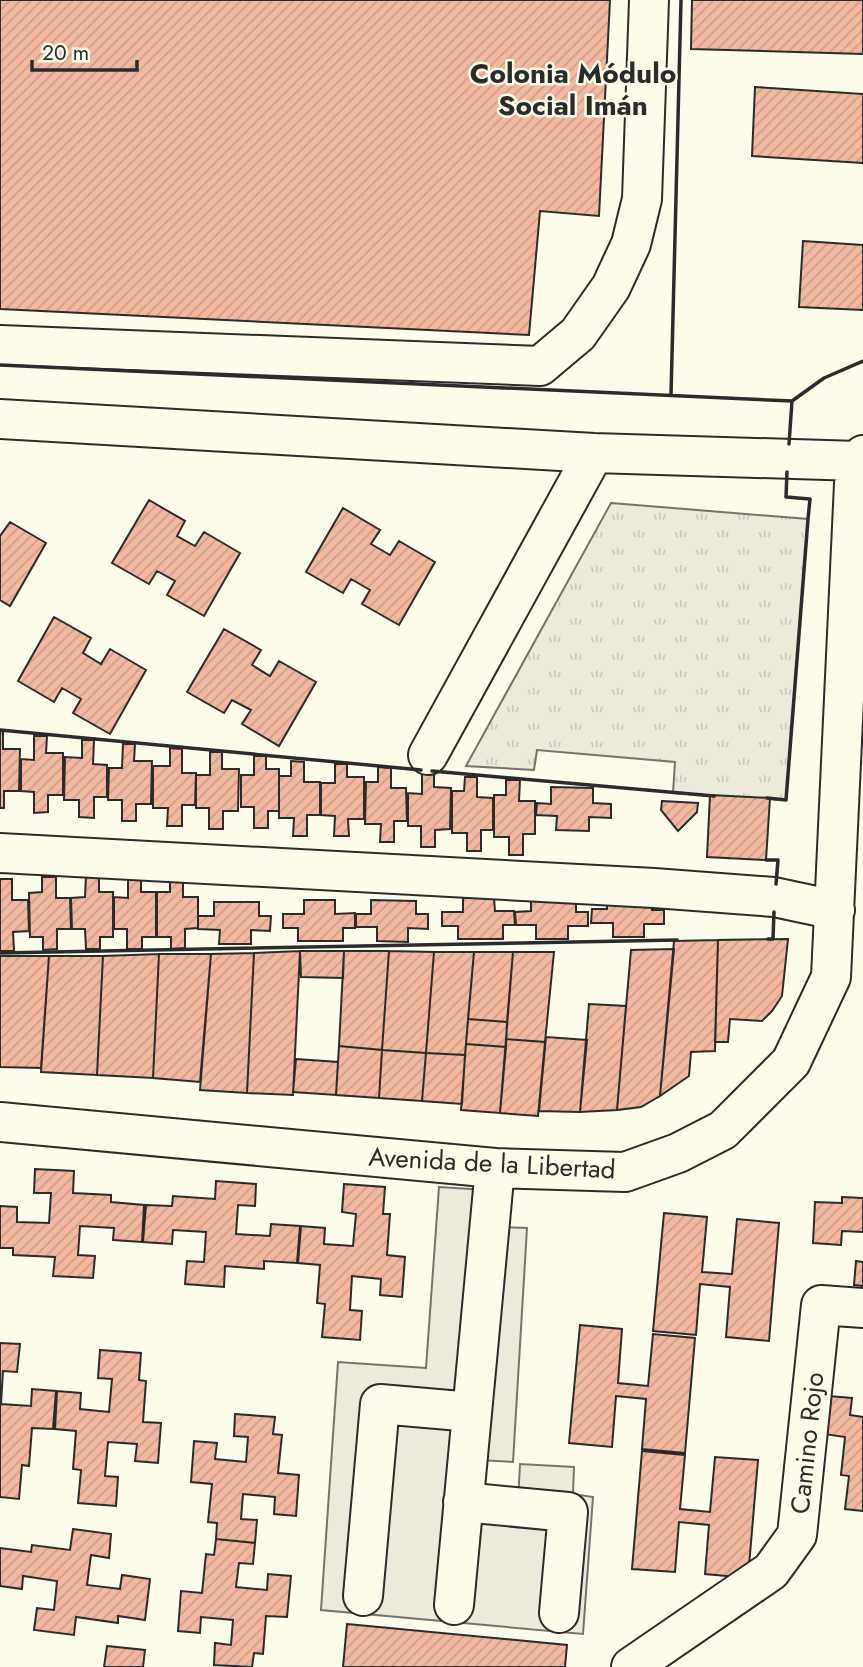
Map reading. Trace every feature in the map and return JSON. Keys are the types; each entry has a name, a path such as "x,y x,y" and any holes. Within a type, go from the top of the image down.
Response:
{"street":[{"path":"0,345 540,366 578,334 611,287 631,244 642,199 649,0"},
{"path":"0,419 594,453 861,458"},
{"path":"428,755 594,453"},
{"name":"Avenida de la Libertad","path":"0,1122 495,1168 625,1172 677,1153 723,1130 791,1062 831,977 835,910 852,792 854,484 861,458"},
{"path":"0,853 668,889 774,897 835,910"},
{"path":"454,1605 495,1168"},
{"name":"Camino Rojo","path":"632,1667 771,1571 797,1535 821,1305 863,1308"},
{"path":"363,1596 380,1404 472,1412"},
{"path":"463,1502 568,1512 559,1613"}],"green space":[{"path":"611,503 808,519 786,800 673,793 675,762 537,750 534,770 466,766"}],"shaded area":[{"path":"439,1187 502,1191 501,1227 527,1228 513,1462 479,1460 478,1482 518,1501 520,1464 574,1467 573,1494 593,1497 583,1634 321,1610 338,1362 426,1368"}],"building":[{"path":"0,0 610,0 599,216 540,211 529,335 0,309"},
{"path":"692,0 863,0 863,54 691,49"},
{"path":"755,87 863,94 863,163 752,156"},
{"path":"803,241 863,245 863,310 799,307"},
{"path":"149,500 185,521 177,536 195,546 204,532 240,553 204,616 167,595 175,581 157,571 149,584 112,563"},
{"path":"343,508 380,530 371,544 390,555 399,541 435,562 399,625 362,604 370,590 351,579 343,593 306,572"},
{"path":"10,522 46,543 10,606 0,600 0,536"},
{"path":"54,617 91,638 83,653 101,664 110,649 146,670 110,734 73,713 81,699 62,688 54,702 18,681"},
{"path":"224,629 261,650 252,665 270,676 279,661 316,682 279,746 242,724 251,710 232,700 224,713 187,692"},
{"path":"0,731 3,731 3,749 20,749 19,791 4,791 4,808 0,808"},
{"path":"34,736 47,736 46,753 63,753 63,795 48,795 48,812 34,813 34,792 21,791 21,759 34,760"},
{"path":"82,740 94,740 93,764 107,765 107,797 94,797 94,818 79,817 79,800 64,800 65,757 82,758"},
{"path":"123,744 135,744 134,761 152,761 151,804 136,804 136,821 122,821 122,800 108,800 109,768 122,768"},
{"path":"170,748 182,749 182,773 196,773 195,805 182,805 182,826 167,826 168,808 153,808 153,766 170,766"},
{"path":"210,752 222,752 222,769 239,769 238,811 223,811 223,829 209,829 209,808 196,808 196,775 210,775"},
{"path":"254,756 266,756 266,769 279,769 279,811 268,811 268,828 254,828 254,807 241,807 241,775 254,775"},
{"path":"291,761 304,762 304,782 320,782 320,815 307,815 307,836 293,836 294,818 279,818 279,776 291,776"},
{"path":"335,764 347,764 347,777 364,777 364,819 348,819 349,836 334,836 335,816 321,815 321,783 335,783"},
{"path":"378,767 391,768 391,788 406,788 407,821 394,821 394,842 380,842 381,824 365,824 366,782 378,782"},
{"path":"422,773 434,773 434,787 451,788 450,829 435,830 435,847 421,847 421,826 408,826 408,793 422,794"},
{"path":"465,777 477,777 477,797 493,798 493,830 481,830 481,851 467,851 467,833 452,833 452,791 464,791"},
{"path":"506,780 520,780 519,801 535,801 535,834 523,834 523,855 509,855 509,837 494,837 494,795 506,795"},
{"path":"551,787 593,788 593,803 611,804 611,818 589,817 589,831 556,830 557,816 536,815 537,803 551,804"},
{"path":"710,795 770,798 766,860 707,857"},
{"path":"662,801 698,803 697,812 678,831 661,810"},
{"path":"86,876 99,876 99,892 113,892 113,937 100,937 100,949 86,949 85,929 72,929 71,898 85,897"},
{"path":"128,876 141,876 141,892 156,892 156,937 142,937 142,949 127,949 127,929 114,929 114,897 128,898"},
{"path":"170,876 183,876 183,897 198,897 198,928 185,929 185,948 171,949 171,937 157,937 157,892 170,892"},
{"path":"42,877 56,877 56,898 70,898 71,929 57,929 57,949 43,950 43,937 30,937 29,893 42,892"},
{"path":"0,879 12,879 12,900 28,900 29,931 13,932 14,951 0,951"},
{"path":"607,896 652,897 652,910 664,910 664,924 644,924 644,937 613,937 613,923 591,923 592,909 607,909"},
{"path":"463,898 494,898 495,911 514,911 515,925 503,925 503,939 458,939 458,926 442,926 442,912 463,912"},
{"path":"531,898 576,898 576,912 588,912 588,926 568,926 568,939 536,939 536,925 516,925 515,912 531,911"},
{"path":"304,900 335,900 335,914 355,913 355,928 343,928 343,941 298,941 298,928 283,928 283,914 304,914"},
{"path":"371,900 416,901 416,914 428,914 428,929 408,928 408,942 377,941 377,927 356,927 356,914 371,914"},
{"path":"214,902 259,902 259,916 271,916 270,931 251,930 251,944 219,944 220,930 198,929 198,916 214,916"},
{"path":"788,939 782,996 772,1011 762,1021 730,1019 728,1042 715,1042 718,940"},
{"path":"718,940 715,1051 691,1052 689,1076 660,1096 674,941"},
{"path":"674,949 660,1096 641,1107 617,1110 631,950"},
{"path":"300,951 344,951 343,978 301,977"},
{"path":"300,951 293,1095 247,1093 254,953"},
{"path":"344,951 389,951 382,1050 339,1046"},
{"path":"389,951 434,952 426,1053 382,1050"},
{"path":"434,952 474,952 465,1055 426,1053"},
{"path":"474,952 513,952 507,1022 468,1019"},
{"path":"513,952 554,952 545,1042 506,1039"},
{"path":"254,953 247,1093 200,1090 211,954"},
{"path":"159,954 153,1078 97,1075 103,956"},
{"path":"159,954 211,954 200,1082 153,1078"},
{"path":"0,956 49,956 41,1068 0,1067"},
{"path":"49,956 103,956 97,1075 41,1072"},
{"path":"589,1004 626,1006 617,1110 580,1112"},
{"path":"468,1019 507,1022 506,1047 466,1044"},
{"path":"546,1037 587,1040 580,1112 539,1111"},
{"path":"506,1039 545,1042 538,1116 500,1113"},
{"path":"466,1044 506,1047 500,1113 461,1110"},
{"path":"339,1046 382,1050 379,1098 336,1095"},
{"path":"382,1050 426,1053 422,1101 379,1098"},
{"path":"426,1053 465,1055 462,1104 422,1101"},
{"path":"296,1059 338,1062 336,1095 293,1092"},
{"path":"35,1169 74,1171 73,1193 111,1195 111,1202 144,1205 142,1242 113,1240 114,1228 80,1226 78,1255 95,1256 93,1278 53,1276 55,1257 13,1255 13,1248 0,1248 0,1206 17,1207 17,1222 49,1223 51,1193 34,1193"},
{"path":"216,1181 256,1184 255,1206 238,1205 236,1234 270,1236 271,1224 300,1226 297,1263 264,1261 264,1269 225,1266 224,1287 185,1284 187,1261 204,1262 206,1232 173,1230 172,1244 143,1242 146,1205 172,1206 173,1196 215,1199"},
{"path":"344,1184 385,1187 383,1214 390,1214 387,1255 405,1257 402,1297 380,1295 381,1279 352,1276 350,1310 362,1311 360,1340 322,1337 325,1304 317,1303 320,1265 298,1263 301,1226 325,1228 324,1244 353,1246 356,1214 342,1212"},
{"path":"842,1197 863,1198 863,1232 842,1231 841,1245 813,1243 815,1202 842,1203"},
{"path":"664,1213 707,1217 702,1272 732,1274 737,1219 779,1223 769,1341 726,1337 730,1287 700,1284 696,1335 653,1331"},
{"path":"856,1261 863,1262 863,1286 854,1285"},
{"path":"580,1325 622,1329 618,1383 648,1386 653,1334 695,1338 685,1453 642,1449 646,1399 616,1396 612,1447 569,1443"},
{"path":"0,1343 20,1344 17,1372 3,1371 1,1404 31,1406 32,1389 56,1391 53,1429 32,1428 29,1466 22,1465 19,1499 0,1497"},
{"path":"100,1350 141,1353 139,1380 146,1381 143,1422 161,1423 158,1463 135,1461 137,1444 108,1442 105,1476 118,1477 116,1506 78,1503 81,1470 73,1469 76,1431 55,1429 57,1391 81,1393 80,1409 109,1412 112,1379 98,1378"},
{"path":"828,1396 852,1398 850,1415 863,1417 863,1511 845,1509 849,1476 841,1475 845,1437 824,1434"},
{"path":"235,1414 275,1417 273,1434 282,1435 278,1473 299,1475 296,1516 274,1514 275,1497 243,1494 241,1519 257,1520 255,1543 216,1539 217,1523 208,1522 212,1484 191,1482 194,1441 217,1443 215,1459 246,1462 248,1437 234,1436"},
{"path":"642,1451 685,1455 680,1509 710,1512 715,1457 758,1460 748,1578 705,1574 709,1525 679,1522 675,1572 632,1569"},
{"path":"73,1529 111,1534 109,1558 91,1555 87,1585 120,1589 122,1575 150,1579 145,1620 118,1616 118,1623 76,1617 74,1635 34,1630 37,1608 54,1610 57,1581 23,1576 22,1589 0,1586 0,1548 31,1552 32,1545 70,1550"},
{"path":"216,1539 255,1543 253,1564 239,1563 236,1587 267,1590 268,1574 291,1576 287,1617 266,1616 263,1654 254,1653 252,1667 214,1665 215,1643 231,1645 233,1620 201,1617 200,1633 178,1631 181,1591 202,1593 206,1554 214,1555"},
{"path":"347,1624 567,1645 565,1667 343,1667"},
{"path":"107,1646 145,1650 143,1667 104,1667"}],"wall":[{"path":"671,395 681,0"},
{"path":"792,401 824,378 863,361"},
{"path":"0,365 792,401 789,444"},
{"path":"767,798 786,800 810,499 786,497 787,472"},
{"path":"0,730 421,770"},
{"path":"432,771 714,796"},
{"path":"766,860 778,860 776,884"},
{"path":"768,939 773,939 774,912"},
{"path":"0,953 677,940"}],"district":[{"name":"Colonia Módulo Social Imán","path":"573,89"}]}
